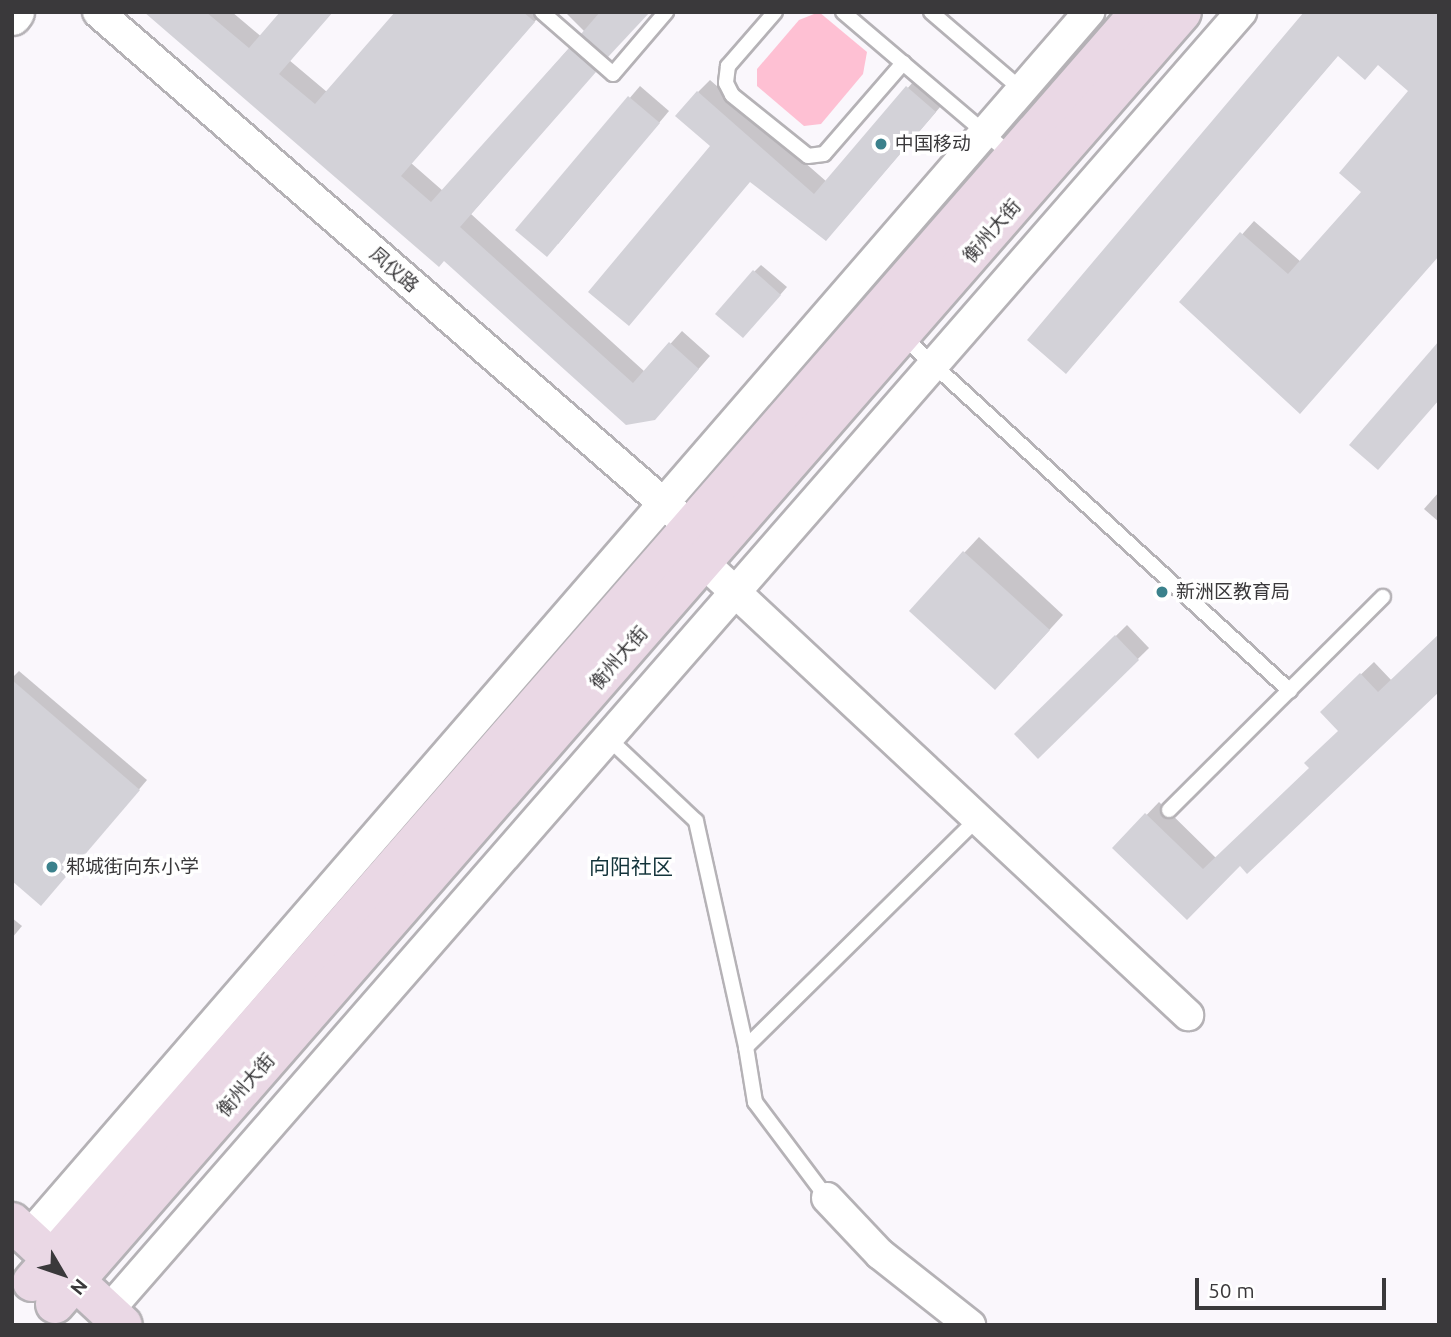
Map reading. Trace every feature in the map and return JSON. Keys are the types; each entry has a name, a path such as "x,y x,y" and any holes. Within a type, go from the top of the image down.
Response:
{"main road":[{"name":"衡州大街","path":"57,1281 686,531 999,145 1140,12"},
{"name":"衡州大街","path":"686,531 901,335 1182,12"}],"street":[{"name":"凤仪路","path":"97,12 686,531 737,594 1188,1015"},
{"path":"999,145 1022,90 1089,12"},
{"path":"57,1281 611,740 1241,12"},
{"path":"57,1281 686,531"},
{"path":"827,1198 880,1255 970,1325"}],"lane":[{"path":"542,12 613,74 666,12"},
{"path":"775,12 728,66 726,83 732,95 808,156 824,154 903,63"},
{"path":"843,12 999,145"},
{"path":"931,12 1022,90"},
{"path":"901,335 1290,691"},
{"path":"1169,810 1383,597"},
{"path":"611,740 696,821 746,1047 755,1102 827,1198"},
{"path":"746,1047 978,818"}],"shaded area":[{"path":"819,12 867,52 863,74 821,124 804,126 757,86 757,69 799,20"}],"building":[{"path":"144,12 206,12 249,48 280,12 333,12 279,74 315,104 395,12 523,12 535,22 401,176 431,202 569,48 596,72 460,227 633,383 669,342 699,369 655,420 626,425 444,261 439,267"},
{"path":"600,12 650,12 608,57 581,34"},
{"path":"1304,12 1439,12 1439,256 1300,414 1179,302 1240,232 1288,274 1361,192 1339,173 1408,91 1378,65 1365,80 1338,56 1066,374 1027,340"},
{"path":"906,86 936,112 826,241 750,182 629,326 588,292 710,146 675,116 697,91 814,194"},
{"path":"628,96 660,123 547,257 515,230"},
{"path":"753,270 781,295 743,338 715,314"},
{"path":"1439,341 1439,400 1378,470 1349,445"},
{"path":"963,551 1050,630 995,690 909,611"},
{"path":"1439,634 1439,692 1247,874 1240,866 1187,920 1112,848 1145,813 1203,869 1309,768 1304,763 1338,731 1320,712 1360,673 1378,692"},
{"path":"1115,635 1139,660 1038,759 1014,734"},
{"name":"邾城街向东小学","path":"12,680 140,790 41,906 12,881"}],"place":[{"name":"中国移动","path":"881,144"},
{"name":"新洲区教育局","path":"1162,592"},
{"name":"邾城街向东小学","path":"52,867"}],"district":[{"name":"向阳社区","path":"631,866"}]}
